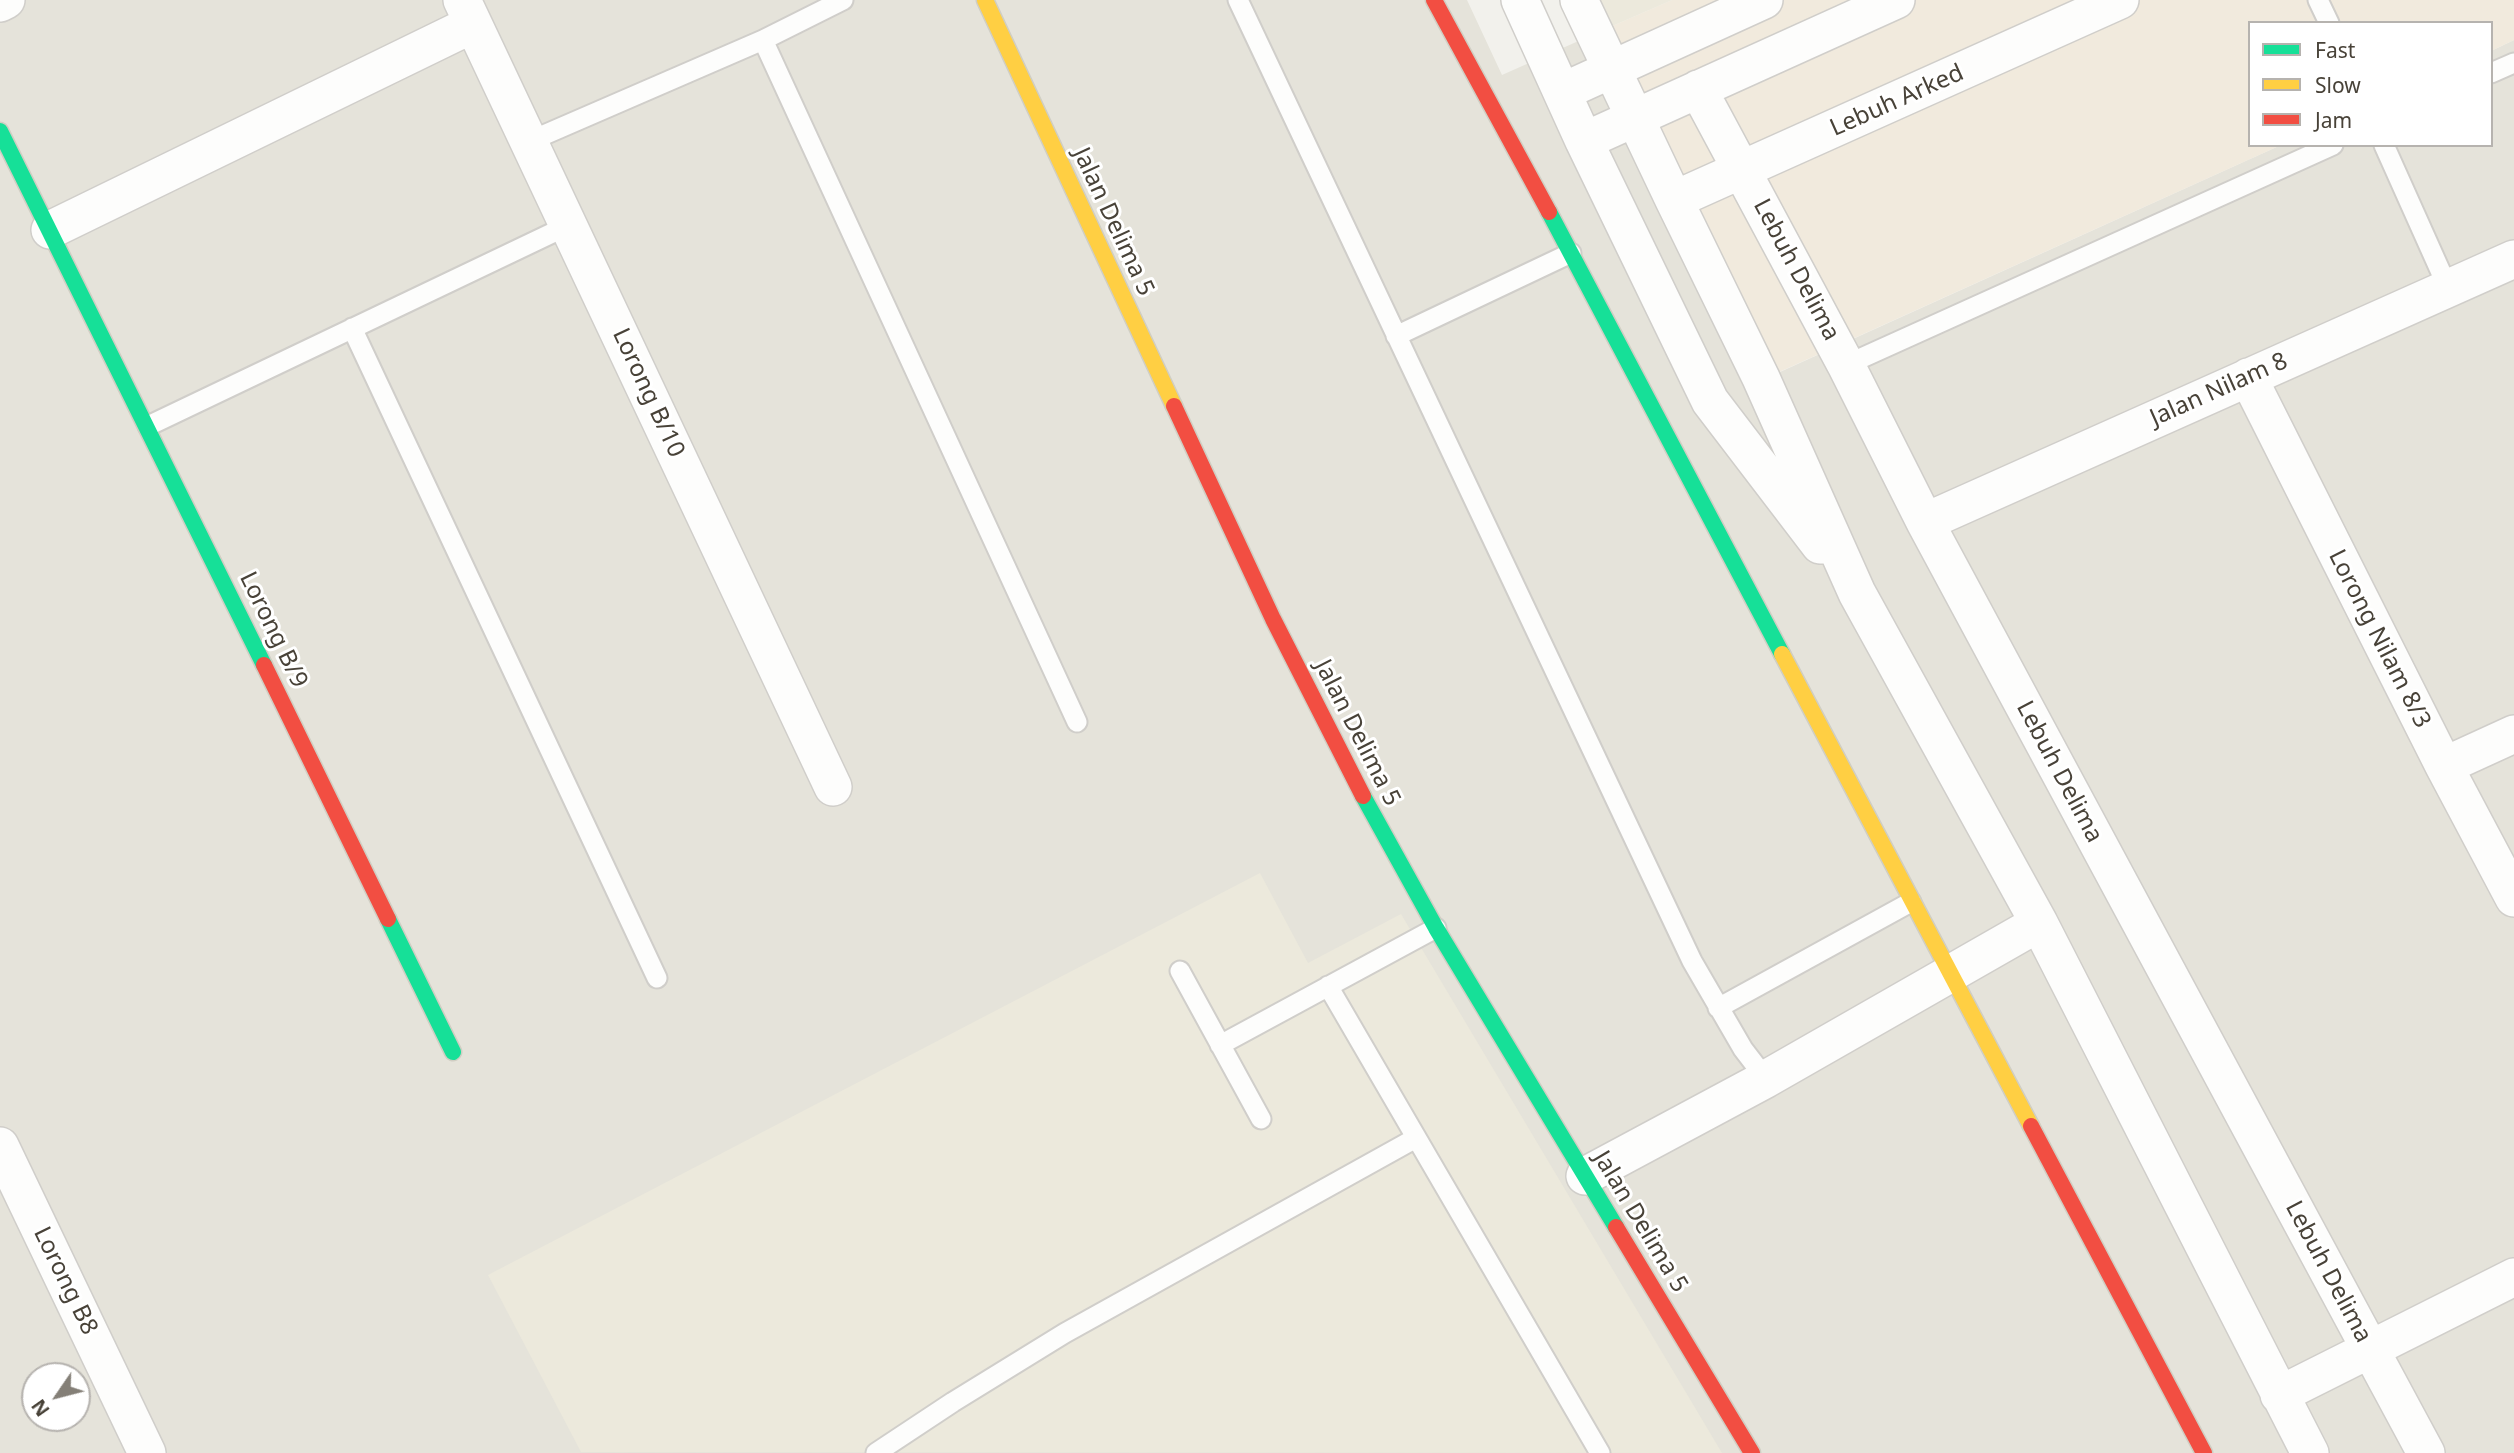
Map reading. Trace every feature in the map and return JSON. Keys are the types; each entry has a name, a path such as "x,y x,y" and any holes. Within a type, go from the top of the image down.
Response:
{"street":[{"path":"0,3 6,0"},
{"name":"Jalan Delima 5","path":"985,0 1273,620 1348,768 1436,928 1752,1453"},
{"path":"1434,0 1571,253 2204,1453"},
{"path":"1520,0 1584,141 1710,401 1857,593"},
{"path":"1579,0 1761,378 1857,593 2039,923 2310,1453"},
{"path":"1562,92 1764,0"},
{"path":"1584,141 1896,0"},
{"name":"Lebuh Arked","path":"1674,200 2120,0"},
{"path":"50,230 468,12"},
{"name":"Lorong B/10","path":"468,12 833,787"},
{"name":"Lebuh Delima","path":"1698,89 1744,170 1925,522 2426,1453"},
{"name":"Lorong B/9","path":"0,131 148,426 453,1052"},
{"name":"Jalan Nilam 8","path":"1925,522 2514,259"},
{"name":"Lorong Nilam 8/3","path":"2248,377 2444,766 2514,898"},
{"path":"2444,766 2514,734"},
{"path":"1585,1176 1766,1079 2039,923"},
{"name":"Lorong B8","path":"0,1146 147,1453"},
{"path":"2279,1395 2514,1277"}],"lane":[{"path":"530,141 763,40 843,0"},
{"path":"1238,0 1692,961 1743,1049 1766,1079"},
{"path":"2318,0 2328,21"},
{"path":"763,40 1077,722"},
{"path":"2493,72 2514,63"},
{"path":"1846,365 2329,147"},
{"path":"2385,147 2448,288"},
{"path":"148,426 569,225"},
{"path":"1396,336 1571,253"},
{"path":"352,328 657,978"},
{"path":"1718,1007 1911,902"},
{"path":"1220,1045 1436,928"},
{"path":"1180,971 1261,1119"},
{"path":"1328,986 1600,1453"},
{"path":"876,1453 1065,1333 1416,1138"}],"shaded area":[{"path":"0,0 1467,0 1502,75 1610,27 1769,377 2277,147 2493,147 2493,50 2514,40 2514,1453 0,1453"},
{"path":"1598,0 1672,0 1610,27"},
{"path":"1672,0 2514,0 2514,40 2493,50 2493,21 2248,21 2248,147 2277,147 1768,377 1610,27"},
{"path":"1260,873 1308,963 1401,914 1722,1453 581,1452 488,1275"}],"traffic: fast":[{"path":"0,131 264,665"},
{"path":"1549,212 1782,654"},
{"path":"1363,796 1436,928 1616,1227"},
{"path":"388,919 453,1052"}],"traffic: slow":[{"path":"985,0 1174,406"},
{"path":"1782,654 2031,1126"}],"traffic: jam":[{"path":"1434,0 1549,212"},
{"path":"1174,406 1273,619 1363,796"},
{"path":"264,665 388,919"},
{"path":"2031,1126 2204,1453"},
{"path":"1616,1227 1752,1453"}]}
